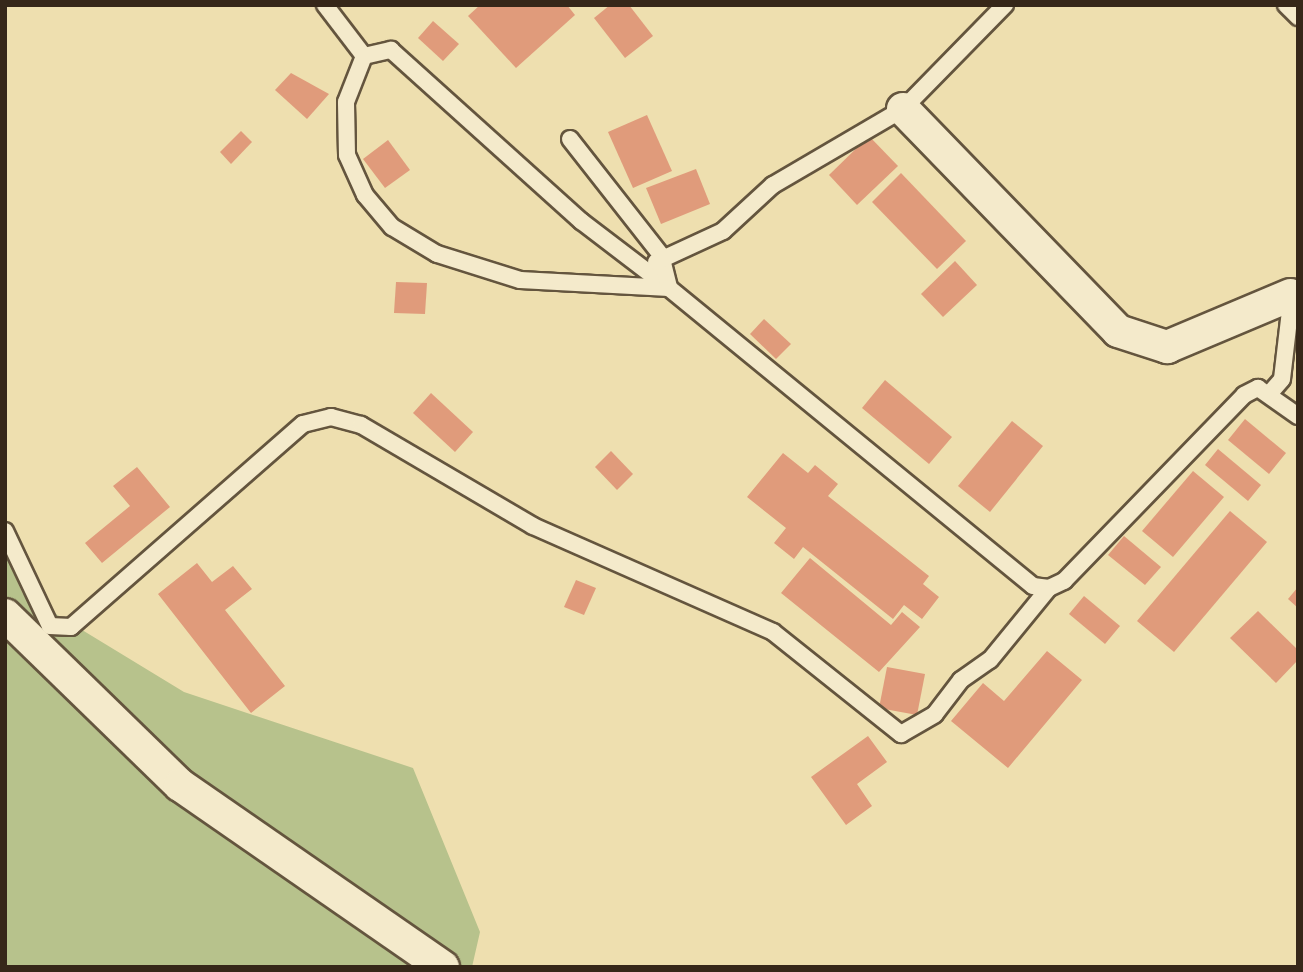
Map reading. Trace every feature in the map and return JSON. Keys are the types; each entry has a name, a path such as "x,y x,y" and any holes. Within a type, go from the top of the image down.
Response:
{"street":[{"path":"903,109 1118,331 1167,346 1295,291"},
{"path":"5,615 180,785 443,967"}],"lane":[{"path":"325,5 364,57"},
{"path":"633,287 661,255 723,231 773,185 903,109 1005,5"},
{"path":"1286,5 1298,17"},
{"path":"364,57 391,50 581,221 669,288 1033,586 1049,588"},
{"path":"364,57 346,102 347,155 365,195 392,227 437,254 520,281 669,288"},
{"path":"570,139 661,255 669,288"},
{"path":"1269,393 1282,379 1295,291"},
{"path":"5,531 50,626 71,627 303,424 331,417 361,425 533,526 773,632 901,734 935,714 1049,588 1065,581 1244,395 1258,388 1269,393 1298,416"}],"green space":[{"path":"5,554 23,594 184,692 413,768 480,932 472,967 5,967"}],"building":[{"path":"480,5 567,5 575,15 516,68 468,16"},
{"path":"610,5 629,5 653,36 625,58 594,18"},
{"path":"433,21 459,44 443,61 418,38"},
{"path":"291,73 329,94 307,119 275,90"},
{"path":"647,115 672,171 633,188 608,132"},
{"path":"241,131 252,142 231,164 220,152"},
{"path":"869,136 898,166 857,205 829,175"},
{"path":"388,140 410,170 385,188 363,159"},
{"path":"696,169 710,204 661,224 646,188"},
{"path":"901,173 966,241 937,269 872,202"},
{"path":"955,261 977,285 943,317 921,294"},
{"path":"396,282 427,283 425,314 394,313"},
{"path":"764,319 791,344 776,359 750,334"},
{"path":"885,380 952,437 929,464 862,408"},
{"path":"431,393 473,432 455,452 413,413"},
{"path":"1245,419 1286,453 1269,474 1228,440"},
{"path":"1012,421 1043,446 990,512 958,486"},
{"path":"1218,449 1261,485 1248,501 1205,465"},
{"path":"611,451 633,474 617,490 595,467"},
{"path":"783,453 808,473 815,465 838,484 828,496 929,576 923,584 939,597 922,619 904,605 893,619 803,547 794,559 774,543 786,528 747,497"},
{"path":"137,467 170,507 102,563 85,543 130,506 113,486"},
{"path":"1193,471 1224,497 1173,557 1142,531"},
{"path":"1230,511 1267,542 1174,652 1137,621"},
{"path":"1124,536 1161,567 1145,585 1108,555"},
{"path":"810,558 891,625 902,612 920,627 879,672 781,593"},
{"path":"197,563 212,582 233,566 252,589 225,610 285,686 251,713 158,594"},
{"path":"576,580 596,588 584,615 564,607"},
{"path":"1298,587 1298,608 1288,599"},
{"path":"1084,596 1120,626 1105,644 1069,614"},
{"path":"1258,611 1298,650 1298,660 1276,683 1230,638"},
{"path":"1047,651 1082,680 1008,768 951,721 983,683 1004,701"},
{"path":"887,667 925,674 917,715 879,708"},
{"path":"868,736 887,762 857,784 872,806 846,825 811,777"}]}
